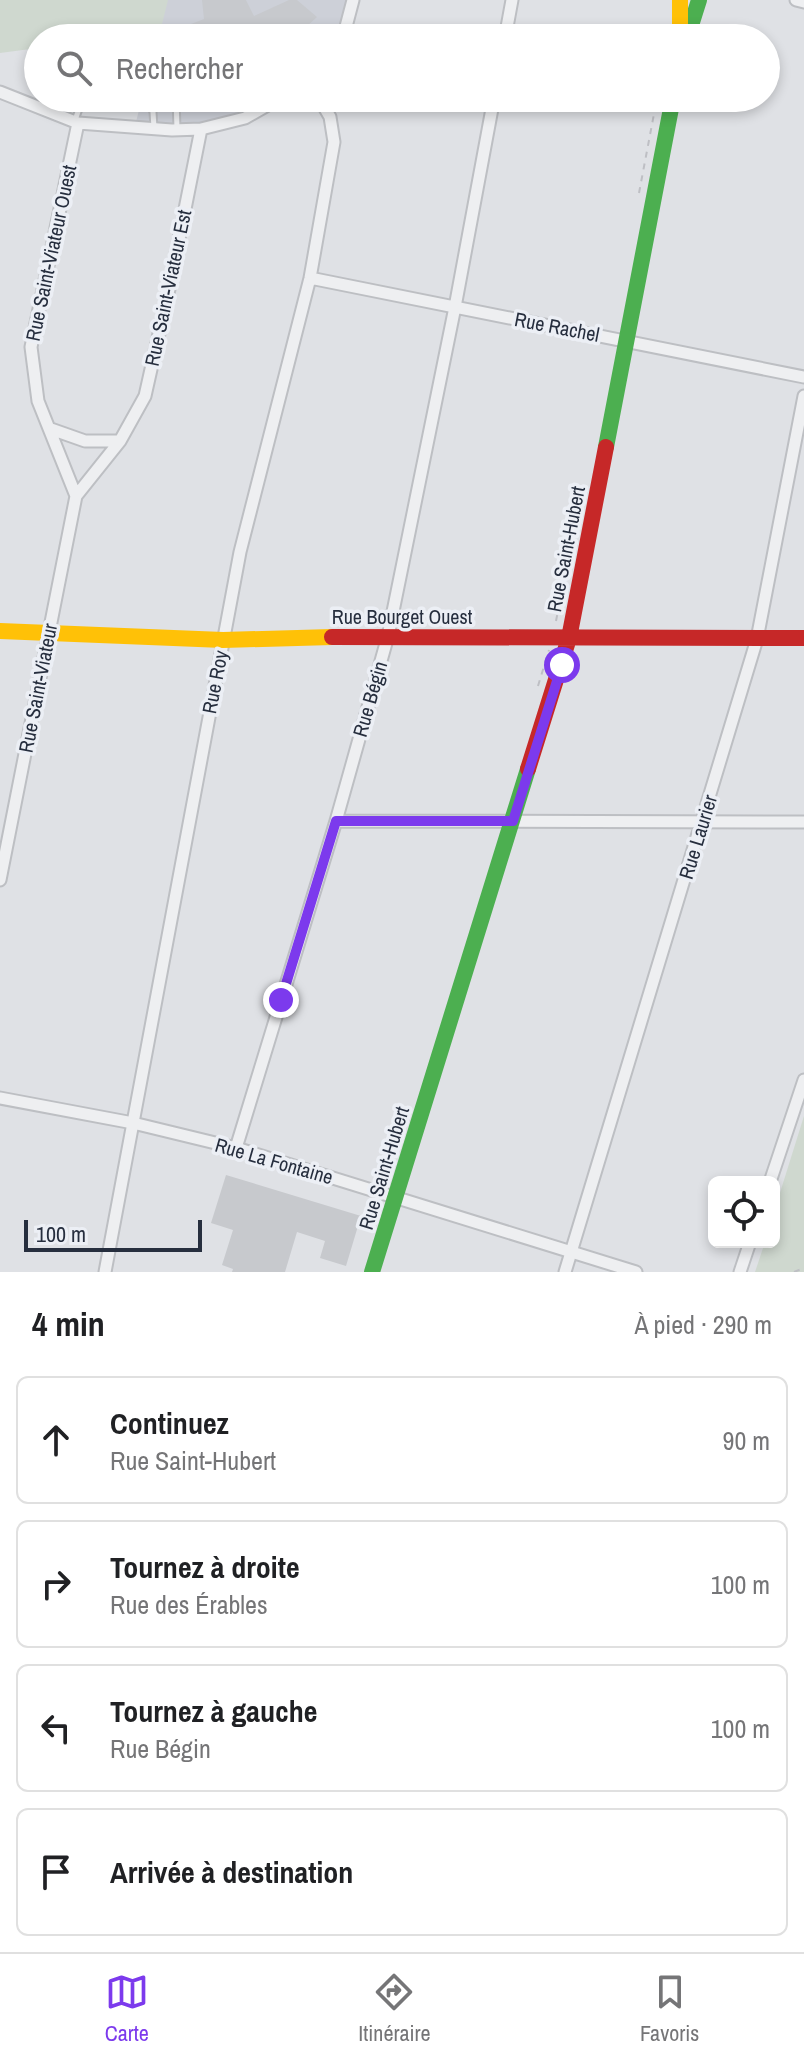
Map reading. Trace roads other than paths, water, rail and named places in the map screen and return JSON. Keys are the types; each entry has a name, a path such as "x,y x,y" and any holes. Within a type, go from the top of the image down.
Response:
{"street":[{"path":"347,24 353,0"},
{"path":"508,24 512,0"},
{"path":"680,0 680,24"},
{"path":"691,24 699,0"},
{"path":"796,0 804,2"},
{"path":"0,92 24,101"},
{"path":"51,112 77,122 178,130 201,129 245,118 256,112"},
{"name":"Rue Roy","path":"105,1272 240,552 310,278 334,142 327,112"},
{"name":"Rue Bégin","path":"236,1148 336,821 388,636 491,112"},
{"name":"Rue Saint-Hubert","path":"372,1272 513,821 561,638 627,341 670,112"},
{"name":"Rue Saint-Viateur Ouest","path":"76,496 38,401 31,347 77,122"},
{"name":"Rue Saint-Viateur Est","path":"76,496 120,441 145,396 201,129"},
{"name":"Rue Rachel","path":"310,278 804,377"},
{"name":"Rue Laurier","path":"565,1272 757,639 804,396"},
{"path":"51,429 85,441 120,441"},
{"name":"Rue Saint-Viateur","path":"0,880 76,496"},
{"name":"Rue Bourget Ouest","path":"0,631 223,640 388,636 804,638"},
{"path":"336,821 804,822"},
{"path":"772,1176 804,1080"},
{"name":"Rue La Fontaine","path":"0,1098 133,1123 236,1148 636,1272"},
{"path":"740,1272 748,1248"}],"lane":[{"path":"77,122 80,112"},
{"path":"153,112 155,129"},
{"path":"177,112 178,130"}]}
